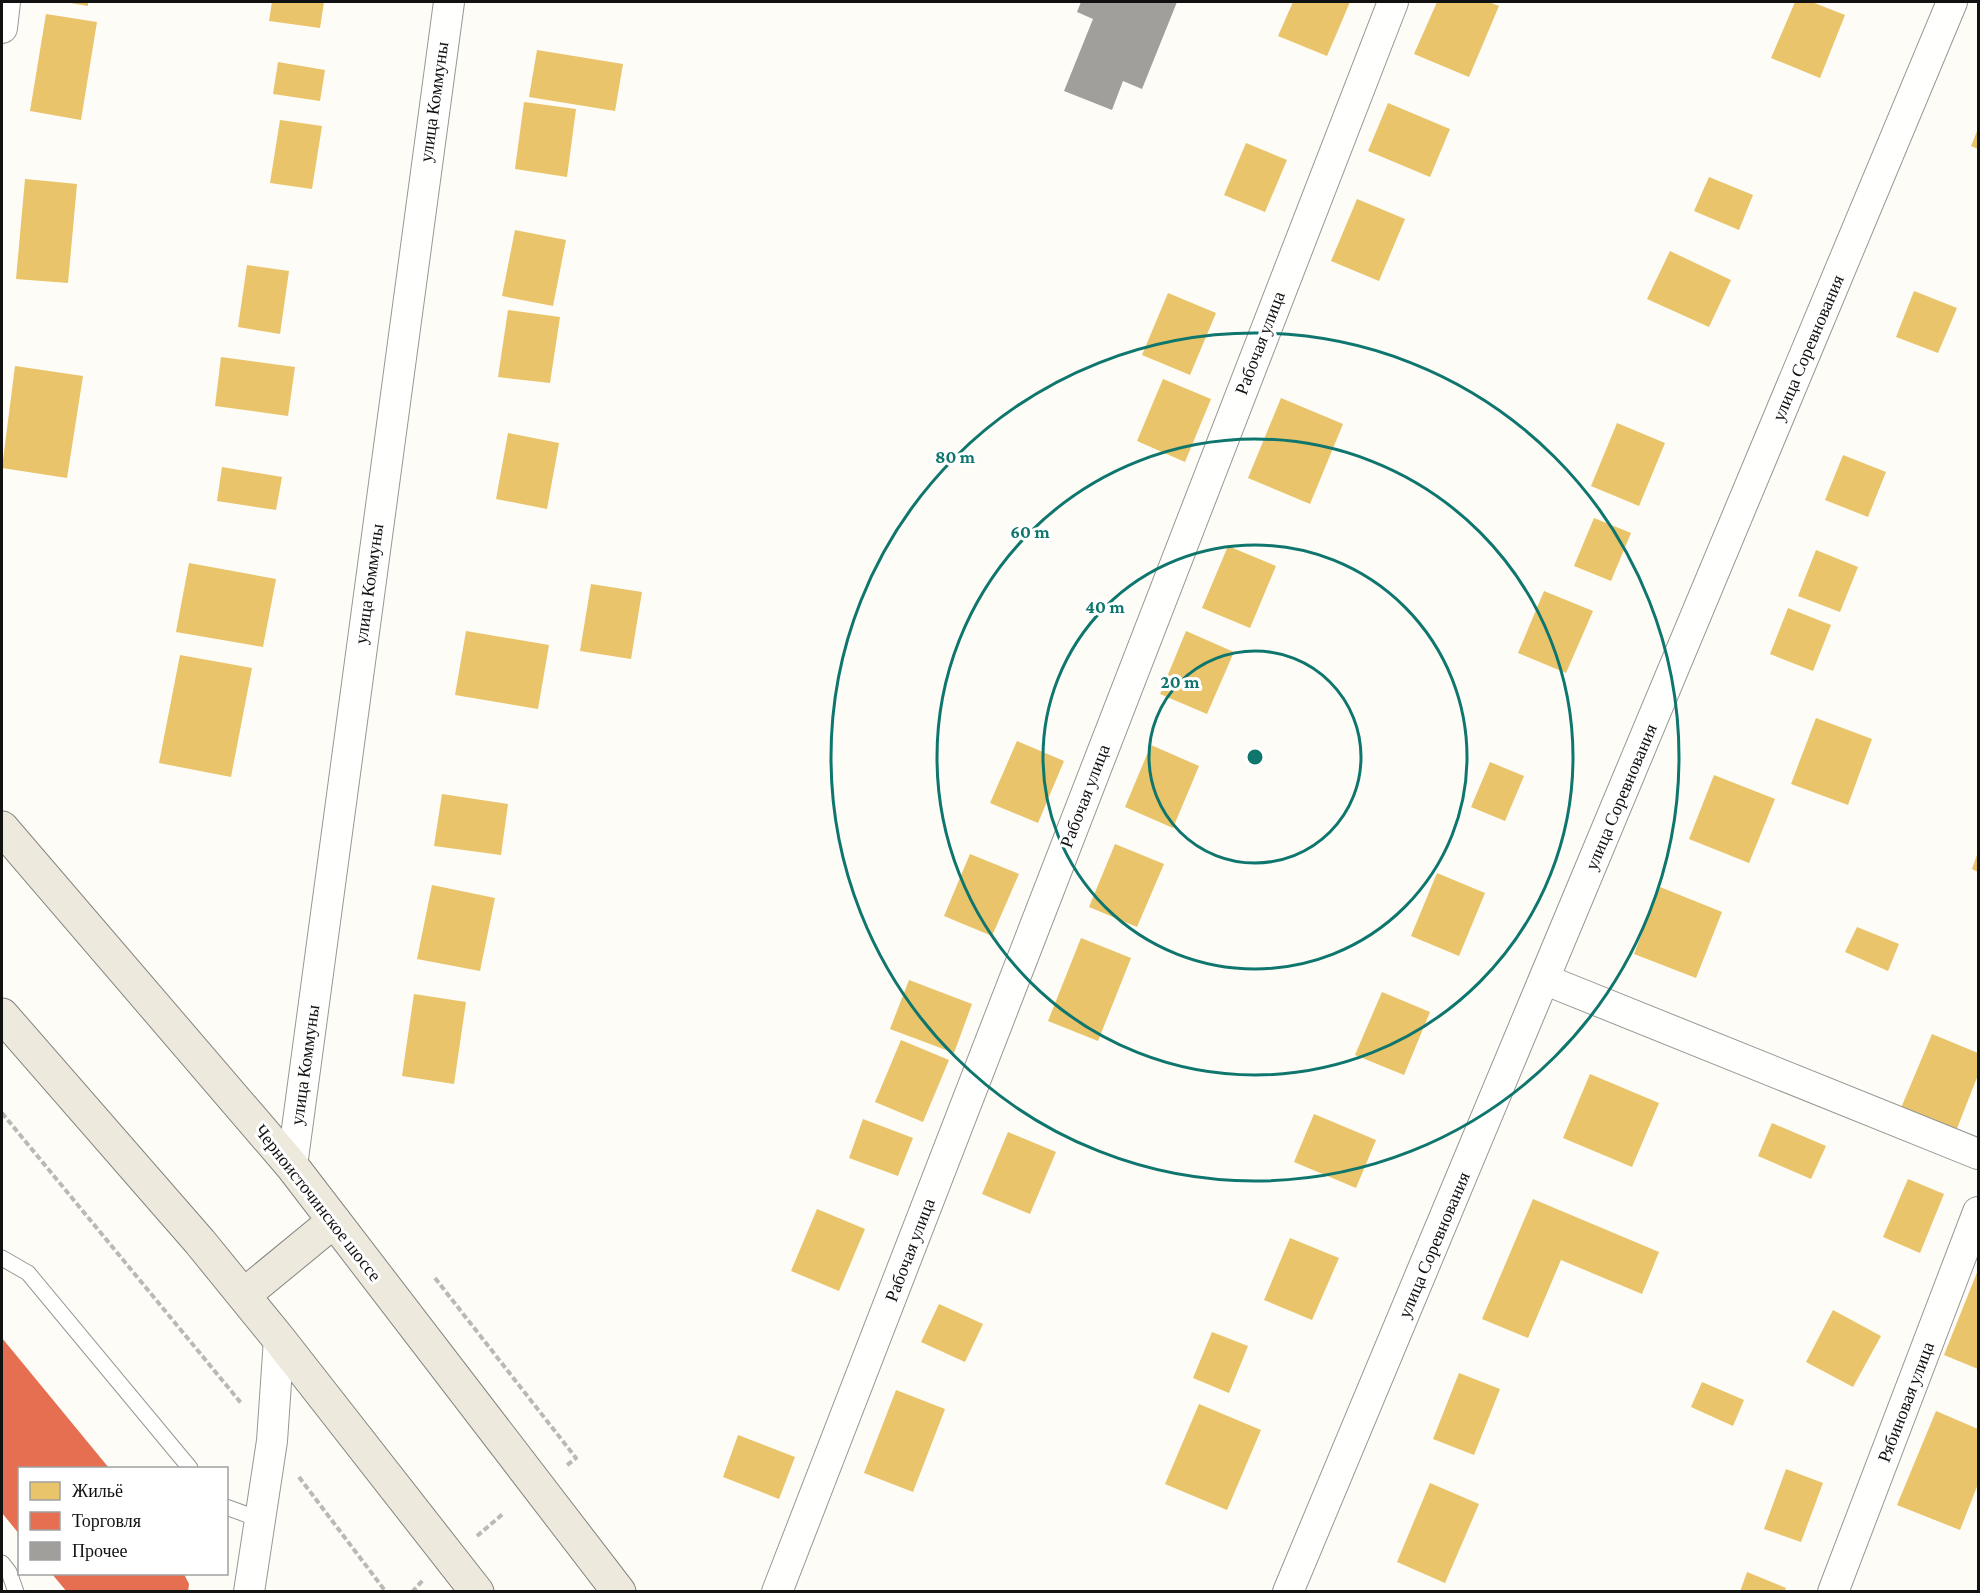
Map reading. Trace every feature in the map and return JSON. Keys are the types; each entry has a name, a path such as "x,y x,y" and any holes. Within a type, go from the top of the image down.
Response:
{"main road":[{"name":"Черноисточинское шоссе","path":"2,828 292,1166 619,1592"},
{"path":"2,1015 244,1295 477,1592"},
{"path":"244,1295 334,1221"}],"street":[{"path":"2,28 5,2"},
{"name":"улица Коммуны","path":"292,1166 449,2"},
{"name":"Рабочая улица","path":"777,1592 1393,2"},
{"name":"улица Соревнования","path":"1288,1592 1546,980 1952,2"},
{"path":"1546,980 1978,1154"},
{"name":"Рябиновая улица","path":"1833,1592 1978,1212"},
{"path":"249,1592 272,1441 279,1339"}],"lane":[{"path":"2,1257 28,1273 189,1467"},
{"path":"228,1508 259,1519"},
{"path":"2,1563 9,1572 16,1592"}],"path":[{"path":"2,1113 272,1441 386,1592"},
{"path":"435,1278 576,1458 562,1468"},
{"path":"474,1538 504,1512"},
{"path":"412,1592 424,1579"}],"building: Жильё":[{"path":"65,2 88,2 88,6"},
{"path":"272,2 324,2 320,28 269,21"},
{"path":"1293,2 1350,2 1327,56 1278,36"},
{"path":"1437,2 1489,2 1499,6 1469,77 1414,54"},
{"path":"1795,2 1812,2 1845,15 1820,78 1771,58"},
{"path":"46,14 97,22 81,120 30,111"},
{"path":"537,50 623,64 615,111 529,97"},
{"path":"278,62 325,70 320,101 273,94"},
{"path":"524,102 576,109 567,177 515,169"},
{"path":"1388,103 1450,129 1430,177 1368,151"},
{"path":"280,120 322,126 312,189 270,183"},
{"path":"1978,129 1978,149 1971,146"},
{"path":"1246,143 1287,160 1265,212 1224,195"},
{"path":"1709,177 1753,195 1739,230 1694,211"},
{"path":"25,179 77,184 68,283 16,279"},
{"path":"1357,199 1405,219 1379,281 1331,261"},
{"path":"515,230 566,240 553,306 502,296"},
{"path":"1670,251 1731,280 1709,327 1647,299"},
{"path":"247,265 289,271 280,334 238,327"},
{"path":"1914,291 1957,308 1938,353 1896,337"},
{"path":"1168,293 1216,313 1190,375 1142,355"},
{"path":"508,310 560,317 550,383 498,377"},
{"path":"221,357 295,367 288,416 215,406"},
{"path":"15,366 83,376 67,478 2,468"},
{"path":"1163,379 1211,399 1185,462 1137,441"},
{"path":"1281,398 1343,424 1310,504 1248,478"},
{"path":"1617,423 1665,443 1639,506 1591,486"},
{"path":"508,433 559,443 547,509 496,499"},
{"path":"1843,455 1886,472 1868,517 1825,500"},
{"path":"222,467 282,477 276,510 217,501"},
{"path":"1594,518 1631,533 1611,581 1574,566"},
{"path":"1228,546 1276,566 1250,628 1202,608"},
{"path":"1816,550 1858,567 1840,612 1798,596"},
{"path":"189,563 276,579 263,647 176,632"},
{"path":"591,584 642,592 631,659 580,651"},
{"path":"1544,591 1593,611 1566,673 1518,653"},
{"path":"1788,608 1831,625 1813,671 1770,654"},
{"path":"466,631 549,645 538,709 455,695"},
{"path":"1186,631 1234,652 1207,714 1160,694"},
{"path":"180,655 252,668 231,777 159,763"},
{"path":"1816,718 1872,739 1848,805 1791,784"},
{"path":"1017,741 1064,761 1038,823 990,803"},
{"path":"1151,745 1199,766 1173,828 1125,807"},
{"path":"1490,762 1524,776 1505,821 1471,807"},
{"path":"1714,775 1775,799 1749,863 1689,839"},
{"path":"442,794 508,804 501,855 434,846"},
{"path":"1115,844 1164,864 1137,927 1089,907"},
{"path":"1978,852 1978,872 1972,869"},
{"path":"970,854 1019,874 992,936 944,916"},
{"path":"1437,873 1485,893 1459,956 1411,936"},
{"path":"432,885 495,898 480,971 417,959"},
{"path":"1660,887 1722,912 1696,978 1634,954"},
{"path":"1857,927 1899,944 1888,971 1845,952"},
{"path":"1081,938 1131,958 1098,1041 1048,1021"},
{"path":"909,980 972,1004 954,1053 890,1029"},
{"path":"1382,992 1430,1012 1404,1075 1355,1055"},
{"path":"414,994 466,1002 454,1084 402,1076"},
{"path":"1932,1034 1978,1053 1978,1075 1956,1131 1901,1108"},
{"path":"901,1040 949,1060 923,1122 875,1102"},
{"path":"1590,1074 1659,1103 1632,1167 1563,1138"},
{"path":"1314,1114 1376,1140 1356,1188 1294,1162"},
{"path":"863,1119 913,1138 898,1176 849,1158"},
{"path":"1772,1123 1826,1146 1811,1179 1758,1156"},
{"path":"1008,1132 1056,1152 1030,1214 982,1194"},
{"path":"1908,1179 1944,1194 1920,1253 1883,1237"},
{"path":"1533,1199 1659,1252 1642,1294 1561,1260 1528,1338 1482,1319"},
{"path":"817,1209 865,1229 839,1291 791,1271"},
{"path":"1290,1238 1339,1258 1312,1320 1264,1300"},
{"path":"1978,1270 1978,1369 1944,1355"},
{"path":"939,1304 983,1324 965,1362 921,1342"},
{"path":"1833,1310 1881,1336 1853,1387 1806,1362"},
{"path":"1212,1332 1248,1346 1229,1393 1193,1378"},
{"path":"1459,1373 1500,1389 1474,1455 1433,1439"},
{"path":"1702,1382 1744,1400 1733,1426 1691,1407"},
{"path":"896,1390 945,1409 913,1492 864,1473"},
{"path":"1199,1404 1261,1430 1227,1510 1165,1484"},
{"path":"1936,1411 1978,1429 1978,1484 1960,1530 1897,1505"},
{"path":"738,1435 795,1457 779,1499 723,1477"},
{"path":"1786,1469 1823,1483 1801,1542 1764,1529"},
{"path":"1430,1483 1479,1504 1445,1583 1397,1562"},
{"path":"1747,1572 1786,1588 1784,1592 1740,1592"}],"building: Торговля":[{"path":"2,1338 108,1467 18,1467 18,1533 2,1513"},
{"path":"53,1575 184,1575 189,1584 188,1592 67,1592"}],"building: Прочее":[{"path":"1081,2 1177,2 1142,89 1123,81 1112,110 1064,91 1093,19 1077,12"}]}
